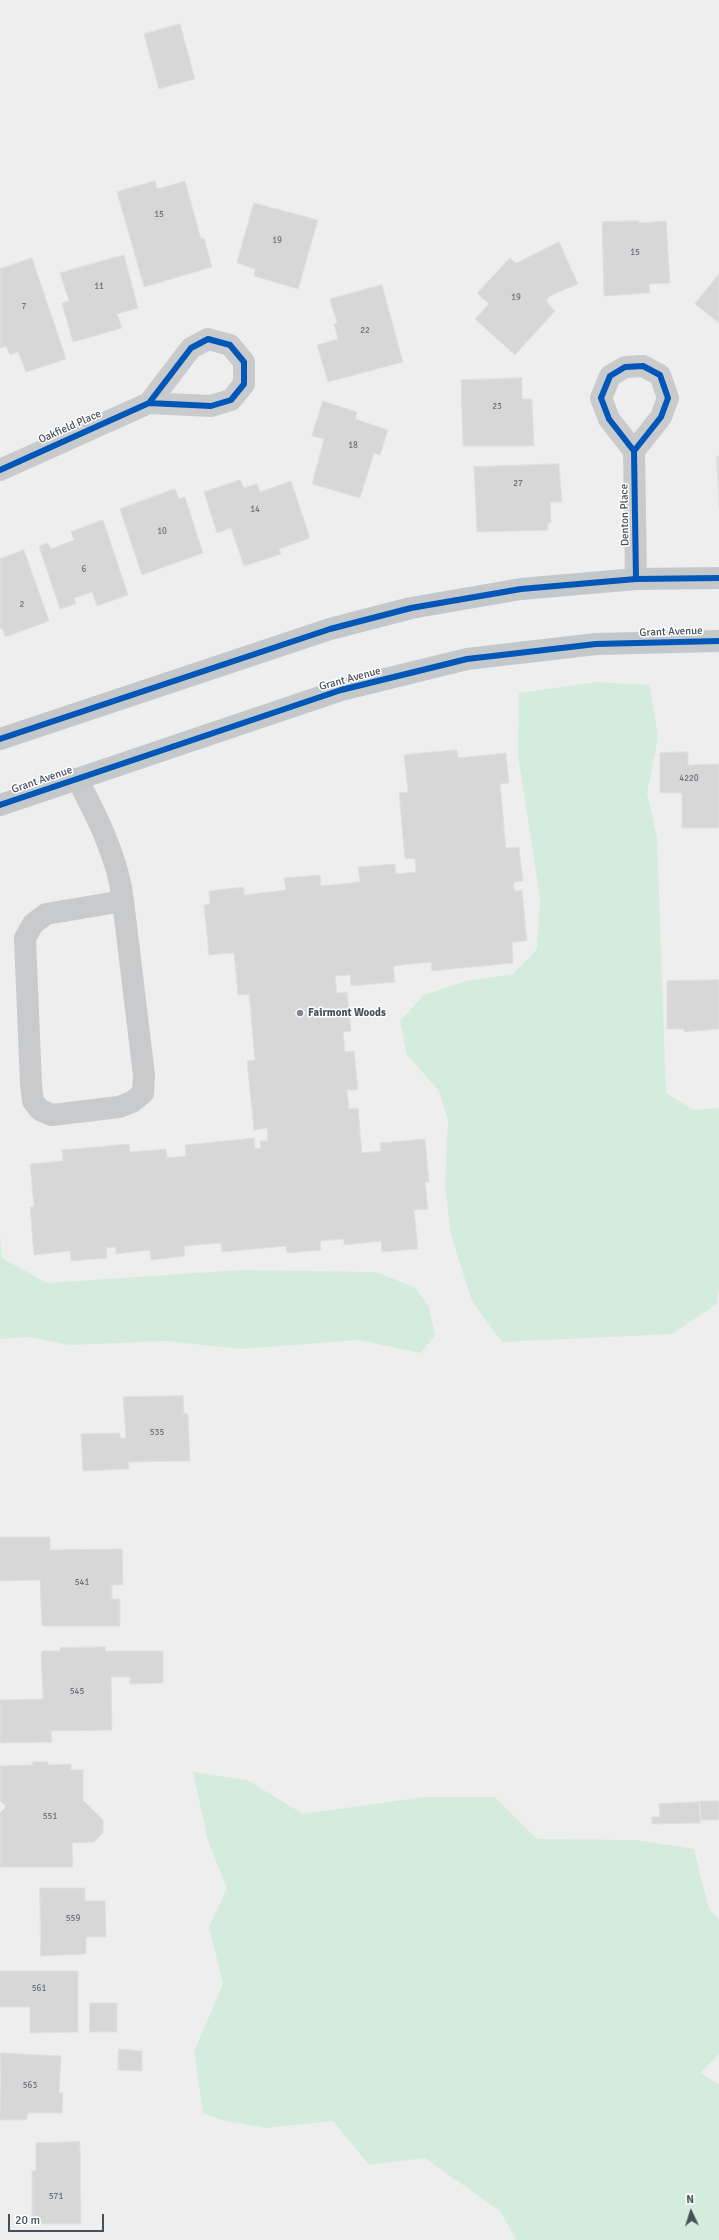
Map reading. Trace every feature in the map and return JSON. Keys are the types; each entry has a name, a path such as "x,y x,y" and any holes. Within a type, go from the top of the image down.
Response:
{"main road":[{"path":"0,739 330,629 411,608 521,589 636,579 719,578"},
{"name":"Grant Avenue","path":"0,805 341,690 467,659 596,644 719,640"}],"street":[{"name":"Oakfield Place","path":"0,470 148,403"},
{"name":"Denton Place","path":"634,451 636,579"},
{"path":"77,779 97,818 120,880 123,901 144,1075 143,1093 132,1102 119,1107 52,1115 40,1110 33,1100 31,1085 25,938 33,924 46,914 123,901"}],"green space":[{"path":"596,682 650,685 658,738 647,793 657,837 666,1093 694,1110 719,1108 719,1288 717,1304 672,1334 502,1342 472,1301 451,1235 445,1186 448,1120 439,1091 407,1055 400,1021 424,995 466,981 513,974 537,949 540,898 518,755 519,693"},
{"path":"0,1233 2,1258 47,1283 240,1270 376,1272 414,1287 429,1306 435,1336 420,1353 359,1340 241,1349 165,1341 69,1345 28,1337 0,1339"},
{"path":"193,1772 247,1780 303,1814 424,1797 495,1797 537,1839 637,1840 694,1849 709,1909 719,1919 719,2054 700,2073 719,2084 719,2240 516,2240 501,2212 425,2158 369,2165 333,2121 266,2128 221,2120 203,2113 194,2052 223,1984 209,1927 227,1888 208,1841"}],"building":[{"path":"180,24 195,79 159,89 144,34"},
{"path":"155,181 157,189 185,181 201,239 204,238 212,267 144,287 117,192"},
{"path":"254,203 318,220 298,289 254,276 255,269 237,263"},
{"path":"639,221 639,223 666,221 670,283 649,284 650,293 604,296 602,222"},
{"path":"559,242 578,284 550,296 546,301 555,311 515,355 475,319 489,304 477,293 510,258 516,263"},
{"path":"124,255 138,308 117,314 122,328 73,342 62,303 69,301 60,273"},
{"path":"32,258 66,359 26,372 18,352 10,355 6,346 0,348 0,269"},
{"path":"719,274 719,323 695,304"},
{"path":"382,285 403,362 328,382 317,345 338,339 334,324 337,323 330,299"},
{"path":"522,378 522,399 532,399 534,446 463,446 461,380"},
{"path":"323,401 357,412 355,419 388,430 380,455 374,453 360,498 312,484 324,439 312,436"},
{"path":"717,456 719,456 719,507"},
{"path":"559,464 562,502 550,502 551,523 548,523 548,530 477,532 474,467"},
{"path":"240,480 244,488 257,484 260,492 291,481 310,538 279,549 281,554 244,566 231,528 217,533 204,492"},
{"path":"175,489 179,499 185,497 203,553 142,575 120,509"},
{"path":"103,520 128,595 97,606 92,592 74,598 76,604 60,609 39,546 48,543 51,549 74,540 71,532"},
{"path":"24,550 49,621 5,637 2,628 0,629 0,559"},
{"name":"Fairmont Woods","path":"457,750 458,758 506,753 509,783 500,784 506,848 519,847 523,881 514,882 514,891 522,890 527,941 512,942 513,963 432,971 431,962 393,966 395,982 351,986 350,975 335,976 337,993 347,992 351,1031 343,1032 345,1052 354,1051 358,1090 347,1090 349,1109 358,1108 362,1153 381,1151 380,1143 425,1139 429,1182 425,1182 428,1209 414,1210 418,1249 382,1252 381,1241 344,1245 344,1239 320,1241 321,1250 287,1253 286,1246 222,1252 221,1243 184,1246 185,1256 151,1260 150,1250 116,1254 116,1247 106,1248 107,1258 71,1261 70,1251 34,1255 30,1207 34,1207 30,1164 63,1161 62,1150 129,1144 130,1152 166,1149 167,1158 186,1156 185,1145 254,1138 255,1149 261,1148 260,1141 268,1141 267,1128 254,1130 247,1061 255,1060 249,994 238,995 234,953 209,955 204,905 210,904 209,891 244,887 244,895 286,890 284,878 320,875 321,886 360,882 358,867 395,864 396,874 416,872 415,858 405,859 399,793 408,792 404,755"},
{"path":"688,752 688,765 719,764 719,828 682,828 682,793 660,793 660,753"},
{"path":"719,980 719,1029 684,1032 684,1029 667,1029 667,981"},
{"path":"183,1396 184,1413 188,1414 190,1461 128,1462 129,1469 83,1471 81,1434 120,1433 120,1438 126,1438 123,1397"},
{"path":"0,1537 50,1537 50,1550 122,1549 123,1585 112,1585 112,1599 120,1599 120,1626 42,1626 40,1580 0,1581"},
{"path":"105,1647 106,1651 163,1651 163,1683 130,1684 130,1677 111,1677 112,1730 51,1731 52,1742 0,1743 0,1700 43,1699 42,1651 60,1651 60,1648"},
{"path":"32,1762 48,1762 48,1765 71,1764 71,1770 83,1770 83,1800 103,1820 103,1833 94,1842 72,1843 73,1867 0,1867 0,1813 5,1808 5,1805 0,1801 0,1766 33,1765"},
{"path":"700,1801 719,1801 719,1820 701,1820"},
{"path":"699,1802 700,1823 652,1824 652,1817 660,1817 659,1804"},
{"path":"40,1888 85,1888 85,1901 105,1901 106,1937 86,1937 86,1954 41,1956"},
{"path":"0,1971 78,1971 78,2032 30,2033 30,2007 0,2007"},
{"path":"90,2003 117,2003 117,2032 90,2032"},
{"path":"119,2049 142,2051 142,2071 118,2070"},
{"path":"1,2053 61,2056 59,2093 63,2093 62,2113 28,2113 26,2120 0,2120"},
{"path":"80,2142 81,2224 32,2224 32,2171 36,2170 36,2143"}],"cycle path":[{"path":"0,470 149,403 211,406 231,400 244,384 244,362 230,345 208,339 191,348 149,403"},
{"path":"634,451 609,419 601,398 610,376 625,367 643,366 660,375 668,398 661,417 634,451 636,579"},
{"path":"0,739 330,629 411,608 521,589 636,579 719,578"},
{"path":"0,805 341,690 467,659 596,644 719,641"}],"place":[{"name":"Fairmont Woods","path":"300,1013"}]}
